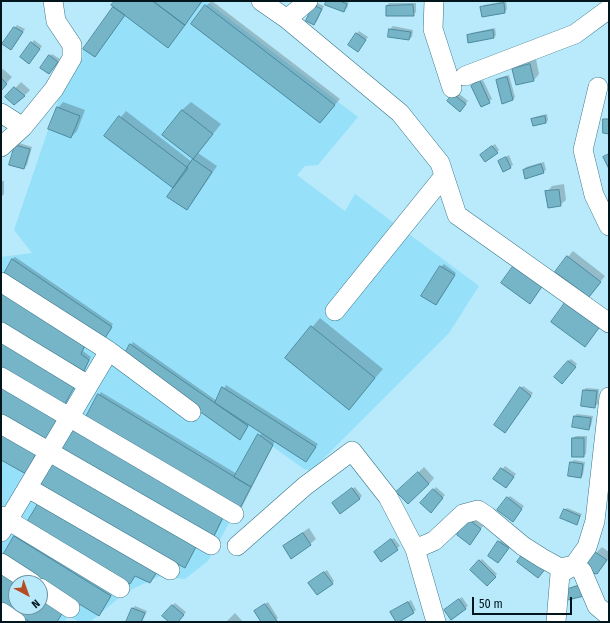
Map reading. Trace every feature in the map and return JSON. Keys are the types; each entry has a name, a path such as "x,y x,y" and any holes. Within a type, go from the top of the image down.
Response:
{"street":[{"path":"1,147 23,127 54,89 72,58 72,45 56,21 54,1"},
{"path":"261,1 287,19 400,113 440,163 457,215 609,324"},
{"path":"287,19 308,1"},
{"path":"434,1 433,28 458,82 575,34 609,9"},
{"path":"598,87 583,150 594,195 609,226"},
{"path":"1,113 23,127"},
{"path":"335,311 444,176"},
{"path":"1,282 109,351 191,412"},
{"path":"1,332 88,385"},
{"path":"109,351 28,488 3,523 120,588"},
{"path":"1,377 234,514"},
{"path":"556,622 560,574 574,565 587,547 596,521 609,397"},
{"path":"1,424 211,545"},
{"path":"237,546 305,486 352,451 388,497 415,549 436,622"},
{"path":"28,488 170,570"},
{"path":"415,549 434,541 464,514 478,510 523,546 542,558 560,568 574,565 582,571 597,606 609,616"},
{"path":"1,563 20,575"},
{"path":"48,593 70,608"},
{"path":"1,612 16,622"}],"shaded area":[{"path":"117,1 206,1 358,117 318,165 305,166 297,175 345,211 355,194 479,286 449,333 311,471 304,469 272,446 208,561 185,579 160,576 126,592 90,622 80,622 68,616 64,622 1,622 1,257 32,253 14,230 64,83 82,60 83,49"}],"building":[{"path":"115,1 153,1 185,25 168,48 111,5"},
{"path":"153,1 202,1 185,25"},
{"path":"326,1 340,1 347,4 344,12 325,5"},
{"path":"504,3 505,13 482,17 480,7"},
{"path":"205,5 335,105 320,123 191,24"},
{"path":"313,5 322,9 314,25 306,21"},
{"path":"413,5 414,16 386,16 386,6"},
{"path":"113,7 125,15 95,57 83,49"},
{"path":"14,27 23,32 11,50 2,44"},
{"path":"389,29 411,32 409,40 388,37"},
{"path":"493,30 494,38 468,43 467,35"},
{"path":"356,33 366,40 358,52 348,45"},
{"path":"31,42 40,49 29,64 20,57"},
{"path":"49,55 58,62 49,74 40,68"},
{"path":"530,64 534,81 516,85 512,69"},
{"path":"507,77 513,100 502,104 496,80"},
{"path":"1,78 7,84 1,91"},
{"path":"480,81 490,103 481,107 471,86"},
{"path":"14,87 25,96 14,105 5,97"},
{"path":"453,94 466,104 460,112 447,101"},
{"path":"57,107 80,116 71,138 48,129"},
{"path":"182,110 213,134 193,159 162,135"},
{"path":"119,116 188,168 173,188 104,136"},
{"path":"545,116 546,123 533,126 531,119"},
{"path":"603,119 609,119 609,134 603,133"},
{"path":"15,145 30,149 24,169 9,165"},
{"path":"492,146 498,153 485,162 480,155"},
{"path":"609,154 609,169 603,157"},
{"path":"506,157 511,168 503,172 498,161"},
{"path":"193,159 212,172 187,210 167,197"},
{"path":"541,164 544,173 525,179 523,170"},
{"path":"559,190 561,206 548,208 545,191"},
{"path":"567,256 601,282 589,297 555,272"},
{"path":"12,259 112,327 105,338 3,276"},
{"path":"514,265 543,285 530,304 501,283"},
{"path":"440,266 455,275 436,305 421,296"},
{"path":"1,293 86,343 81,354 89,360 84,371 1,324"},
{"path":"567,300 601,325 585,347 551,322"},
{"path":"311,326 375,378 349,410 285,358"},
{"path":"1,341 76,384 65,404 1,370"},
{"path":"130,344 248,426 240,440 123,357"},
{"path":"568,361 576,367 562,384 554,377"},
{"path":"1,383 62,417 48,442 1,415"},
{"path":"222,387 316,447 306,462 215,403"},
{"path":"520,387 531,396 505,433 494,425"},
{"path":"583,390 597,391 595,408 581,406"},
{"path":"98,394 251,487 239,510 86,417"},
{"path":"574,416 591,418 589,430 572,427"},
{"path":"74,427 224,515 213,538 60,451"},
{"path":"1,431 37,452 26,474 1,460"},
{"path":"258,434 273,445 251,487 234,477"},
{"path":"572,438 584,438 584,457 572,457"},
{"path":"53,462 196,547 185,568 39,486"},
{"path":"570,462 583,464 581,478 568,476"},
{"path":"501,468 514,477 506,488 493,479"},
{"path":"418,472 429,484 408,504 396,492"},
{"path":"352,488 360,499 340,514 332,503"},
{"path":"433,489 443,498 431,513 420,503"},
{"path":"507,497 522,509 513,522 497,510"},
{"path":"38,504 157,572 150,583 135,576 130,584 26,524"},
{"path":"564,509 580,516 577,525 560,518"},
{"path":"468,519 481,529 470,545 457,535"},
{"path":"303,533 311,545 291,559 283,546"},
{"path":"14,536 111,596 99,616 48,585 48,575 32,575 2,557"},
{"path":"391,539 398,550 381,562 374,552"},
{"path":"498,541 509,548 498,563 488,556"},
{"path":"524,552 546,568 538,578 517,562"},
{"path":"595,552 607,560 597,574 582,571"},
{"path":"479,560 496,577 487,586 470,570"},
{"path":"324,572 333,584 317,595 308,583"},
{"path":"1,574 8,578 8,608 1,604"},
{"path":"581,585 584,596 568,600 565,590"},
{"path":"459,599 466,609 451,620 444,610"},
{"path":"408,602 414,613 399,622 396,622 390,612"},
{"path":"48,603 63,612 57,622 30,622 19,615 48,615"},
{"path":"265,604 277,621 261,622 254,611"},
{"path":"172,605 184,615 178,622 169,622 162,616"},
{"path":"132,608 145,613 141,622 126,622"}]}
